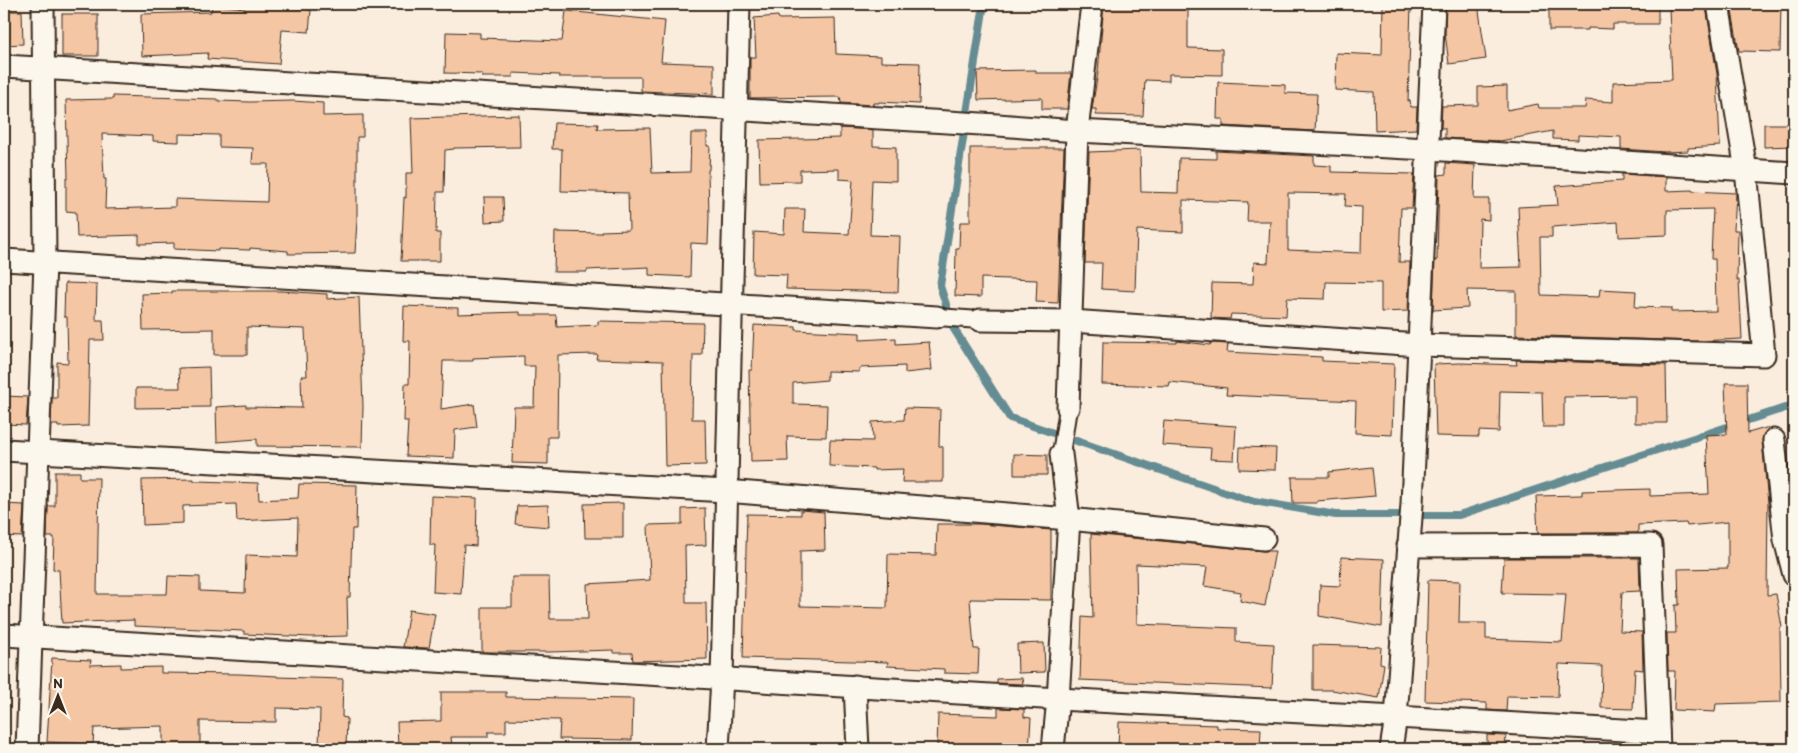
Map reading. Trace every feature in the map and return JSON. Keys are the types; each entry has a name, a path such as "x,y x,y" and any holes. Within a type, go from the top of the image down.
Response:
{"street":[{"path":"27,749 45,262 43,4"},
{"path":"718,749 722,678 738,4"},
{"path":"1053,749 1058,699 1069,519 1060,454 1068,408 1077,131 1092,4"},
{"path":"1391,749 1396,717 1412,504 1434,4"},
{"path":"4,260 937,318 1071,321 1419,346 1764,355 1746,170 1718,4"},
{"path":"4,66 1077,131 1428,149 1794,173"},
{"path":"1774,440 1785,540 1794,575"},
{"path":"4,450 726,491 1069,519 1264,539"},
{"path":"4,636 1058,699 1396,717 1658,741 1651,545 1408,546"},
{"path":"855,686 858,749"}],"building":[{"path":"246,4 281,4 281,7 311,10 309,32 282,30 279,64 207,59 208,53 142,56 141,14 211,12 212,5 245,8"},
{"path":"1104,4 1185,6 1185,9 1188,9 1188,48 1222,49 1222,75 1169,74 1169,81 1145,80 1143,116 1096,115 1096,109 1092,109 1098,72"},
{"path":"1383,4 1411,4 1408,101 1410,100 1411,107 1417,107 1416,129 1375,131 1374,92 1335,90 1336,53 1382,55"},
{"path":"1446,4 1478,4 1486,59 1449,64 1445,33"},
{"path":"1549,4 1658,4 1658,24 1613,24 1613,29 1549,30"},
{"path":"1781,4 1780,52 1739,51 1731,5"},
{"path":"1706,7 1717,74 1720,146 1688,148 1688,151 1665,152 1621,149 1621,137 1578,135 1578,140 1553,139 1553,131 1500,141 1445,138 1445,128 1441,128 1442,106 1478,105 1478,87 1507,86 1507,110 1538,104 1539,108 1585,108 1586,100 1613,102 1613,82 1672,80 1669,8"},
{"path":"4,11 22,11 23,44 4,45"},
{"path":"566,11 665,21 661,62 714,64 714,94 641,91 641,77 559,77 559,75 513,73 513,77 482,77 482,74 445,73 446,32 480,33 480,38 562,41"},
{"path":"62,14 98,14 98,56 62,56"},
{"path":"778,16 779,19 835,18 836,54 881,56 881,62 920,63 919,104 879,102 873,103 873,105 841,103 840,97 750,98 750,57 756,57 754,18"},
{"path":"1036,70 1036,73 1071,73 1067,109 1042,109 1042,98 978,100 977,71"},
{"path":"1218,82 1285,85 1285,93 1317,94 1315,131 1223,126 1223,119 1217,119"},
{"path":"113,96 218,99 218,101 250,102 293,101 323,103 323,116 363,115 363,137 357,137 355,253 288,254 288,251 250,248 250,250 218,249 218,251 174,249 174,243 139,244 139,235 77,237 76,212 66,211 66,178 68,178 66,100 113,99","holes":["102,134 153,136 153,141 179,142 179,134 219,135 219,147 253,148 252,164 268,164 267,202 175,199 175,207 105,209 106,179 104,179"]},
{"path":"519,115 520,147 454,148 445,150 444,192 437,192 436,233 440,233 440,261 401,261 406,173 413,173 411,118"},
{"path":"554,123 598,124 597,129 650,128 652,173 690,172 691,133 707,133 707,146 710,146 708,170 708,244 691,243 690,277 649,275 649,267 587,270 587,272 554,272 555,232 601,233 601,231 629,230 628,193 561,191 562,149 552,149"},
{"path":"1764,124 1794,124 1794,146 1764,147"},
{"path":"840,128 873,130 873,146 896,147 896,181 872,180 870,235 900,236 898,292 786,289 787,275 753,274 754,232 784,234 785,209 805,209 804,232 849,234 853,180 839,179 839,169 800,170 800,181 760,182 759,140 840,138"},
{"path":"970,148 1064,148 1058,303 1036,302 1037,280 981,278 981,297 955,296 956,248 959,248 960,222 970,222"},
{"path":"1140,150 1141,192 1178,193 1179,158 1216,159 1216,151 1314,156 1314,165 1331,166 1331,172 1414,174 1412,208 1401,208 1399,262 1410,262 1408,311 1381,312 1381,283 1326,282 1325,299 1287,298 1286,316 1231,314 1230,319 1211,318 1212,283 1253,284 1254,262 1268,263 1270,221 1247,221 1248,202 1183,200 1183,232 1137,230 1135,291 1101,289 1102,263 1085,263 1089,152","holes":["1288,193 1346,194 1345,206 1362,207 1361,253 1288,250"]},
{"path":"1446,163 1475,165 1474,199 1489,199 1489,220 1480,219 1479,268 1521,267 1518,207 1558,205 1556,186 1622,181 1622,174 1666,177 1666,191 1692,190 1736,193 1734,230 1738,230 1737,280 1739,280 1742,339 1697,341 1516,335 1516,291 1467,290 1468,308 1433,310 1435,260 1437,260 1439,175 1446,174","holes":["1713,209 1711,259 1715,259 1716,311 1671,312 1671,308 1635,307 1636,291 1600,289 1599,297 1541,295 1540,237 1552,237 1552,227 1618,222 1619,237 1667,235 1667,210"]},
{"path":"484,197 503,197 504,221 485,222"},
{"path":"65,283 97,284 96,320 103,320 104,340 90,340 88,426 58,427 58,425 51,425 52,398 57,398 57,362 68,363 67,317 64,317"},
{"path":"172,291 281,291 327,294 327,299 359,297 363,406 362,447 257,446 257,439 217,442 216,407 246,405 246,407 302,408 301,376 307,376 305,329 247,327 247,355 214,355 214,329 143,330 142,294 172,293"},
{"path":"404,306 458,308 458,314 520,312 520,315 556,315 557,327 598,325 598,321 703,323 702,355 693,355 692,419 705,419 706,465 665,466 663,361 596,359 597,354 558,355 557,437 548,437 548,464 512,463 514,407 534,407 535,366 524,366 524,356 473,358 473,361 443,361 441,409 474,404 477,427 455,430 454,458 406,456 408,421 404,421 405,384 409,384 410,341 403,341"},
{"path":"754,325 796,327 796,330 860,333 860,340 896,338 896,344 929,342 932,370 905,373 905,366 859,368 859,372 827,371 827,380 793,383 793,404 827,405 826,437 787,436 788,461 751,462 749,370 752,370"},
{"path":"1177,341 1210,345 1211,343 1228,344 1227,352 1322,357 1322,361 1394,364 1392,435 1355,433 1356,401 1226,395 1227,388 1170,382 1169,386 1102,384 1103,342 1177,343"},
{"path":"1516,360 1666,365 1667,423 1635,423 1635,396 1564,397 1564,427 1543,427 1542,392 1500,391 1499,432 1479,431 1479,437 1436,436 1434,364 1517,365"},
{"path":"209,367 210,407 136,408 136,388 180,388 179,368"},
{"path":"1725,383 1747,383 1748,433 1769,427 1763,435 1762,441 1768,503 1767,595 1776,594 1782,627 1780,628 1781,702 1716,704 1715,712 1674,710 1675,671 1668,671 1667,633 1676,633 1675,605 1679,605 1678,569 1728,568 1728,522 1687,526 1686,523 1638,525 1638,533 1538,533 1536,496 1582,495 1582,491 1650,489 1650,496 1709,494 1706,435 1727,434"},
{"path":"4,396 28,397 26,425 4,424"},
{"path":"905,408 940,409 939,446 943,447 943,482 902,482 903,469 874,470 874,468 829,466 830,440 873,441 872,422 904,420"},
{"path":"1164,421 1236,426 1234,460 1210,459 1211,448 1162,445"},
{"path":"1240,447 1276,448 1275,470 1239,469"},
{"path":"1014,454 1047,455 1047,475 1014,475"},
{"path":"1372,467 1375,496 1317,501 1317,503 1293,503 1292,477 1329,477 1329,472"},
{"path":"55,472 80,472 80,478 99,478 97,594 167,594 168,576 200,577 200,591 245,593 246,555 297,557 298,518 237,521 236,504 183,506 183,523 143,525 142,480 194,479 194,481 258,483 259,500 298,498 299,484 357,485 356,529 352,529 350,597 347,597 348,636 311,637 244,634 244,631 134,626 134,620 62,623 59,570 53,569 54,537 47,537 48,506 55,506"},
{"path":"431,496 477,498 476,546 464,545 461,594 433,592 435,545 430,545"},
{"path":"623,503 623,538 585,538 584,504"},
{"path":"4,504 24,505 22,537 4,536"},
{"path":"548,505 549,527 515,524 517,506"},
{"path":"705,508 706,545 685,546 686,603 706,603 707,659 633,661 632,653 613,653 613,650 482,652 482,607 512,607 512,577 549,577 550,619 588,619 587,584 650,580 648,525 682,524 682,509"},
{"path":"801,510 824,512 825,550 800,551 800,606 887,608 888,554 936,555 937,524 980,524 1051,530 1051,600 970,599 974,649 979,649 978,674 944,673 944,669 887,666 888,662 743,658 747,514 801,515"},
{"path":"1091,534 1275,551 1265,606 1240,601 1241,592 1204,586 1207,567 1136,564 1137,624 1236,628 1236,642 1274,644 1272,688 1080,680 1082,617 1093,618"},
{"path":"1341,557 1384,559 1382,627 1319,616 1320,585 1340,586"},
{"path":"1504,558 1639,558 1640,591 1622,592 1620,631 1642,632 1643,670 1635,669 1633,709 1601,708 1602,666 1559,664 1558,697 1507,696 1506,711 1487,710 1487,703 1425,701 1428,580 1460,581 1459,623 1486,623 1486,639 1562,642 1566,594 1502,593"},
{"path":"409,610 435,614 429,648 403,647"},
{"path":"1044,643 1045,672 1018,673 1017,644"},
{"path":"1313,645 1381,647 1380,663 1384,664 1379,698 1332,690 1313,690"},
{"path":"52,658 91,660 90,665 121,664 121,668 161,667 161,673 239,674 343,679 342,717 347,718 346,749 319,749 320,709 276,708 276,722 200,721 200,749 163,749 163,726 94,728 93,744 47,742"},
{"path":"1022,678 1023,684 997,683 997,679"},
{"path":"441,692 506,692 506,697 633,699 632,740 559,739 560,720 506,719 506,732 488,732 488,737 451,737 452,746 398,748 397,722 441,721"},
{"path":"998,708 1024,709 1024,717 1031,718 1029,749 937,748 938,714 998,716"},
{"path":"1119,722 1217,725 1217,728 1261,729 1260,749 1118,749"},
{"path":"1487,735 1506,736 1505,749 1487,749"}],"waterway":[{"path":"984,4 940,286 954,329 1010,418 1248,500 1336,515 1459,515 1794,405"}]}
